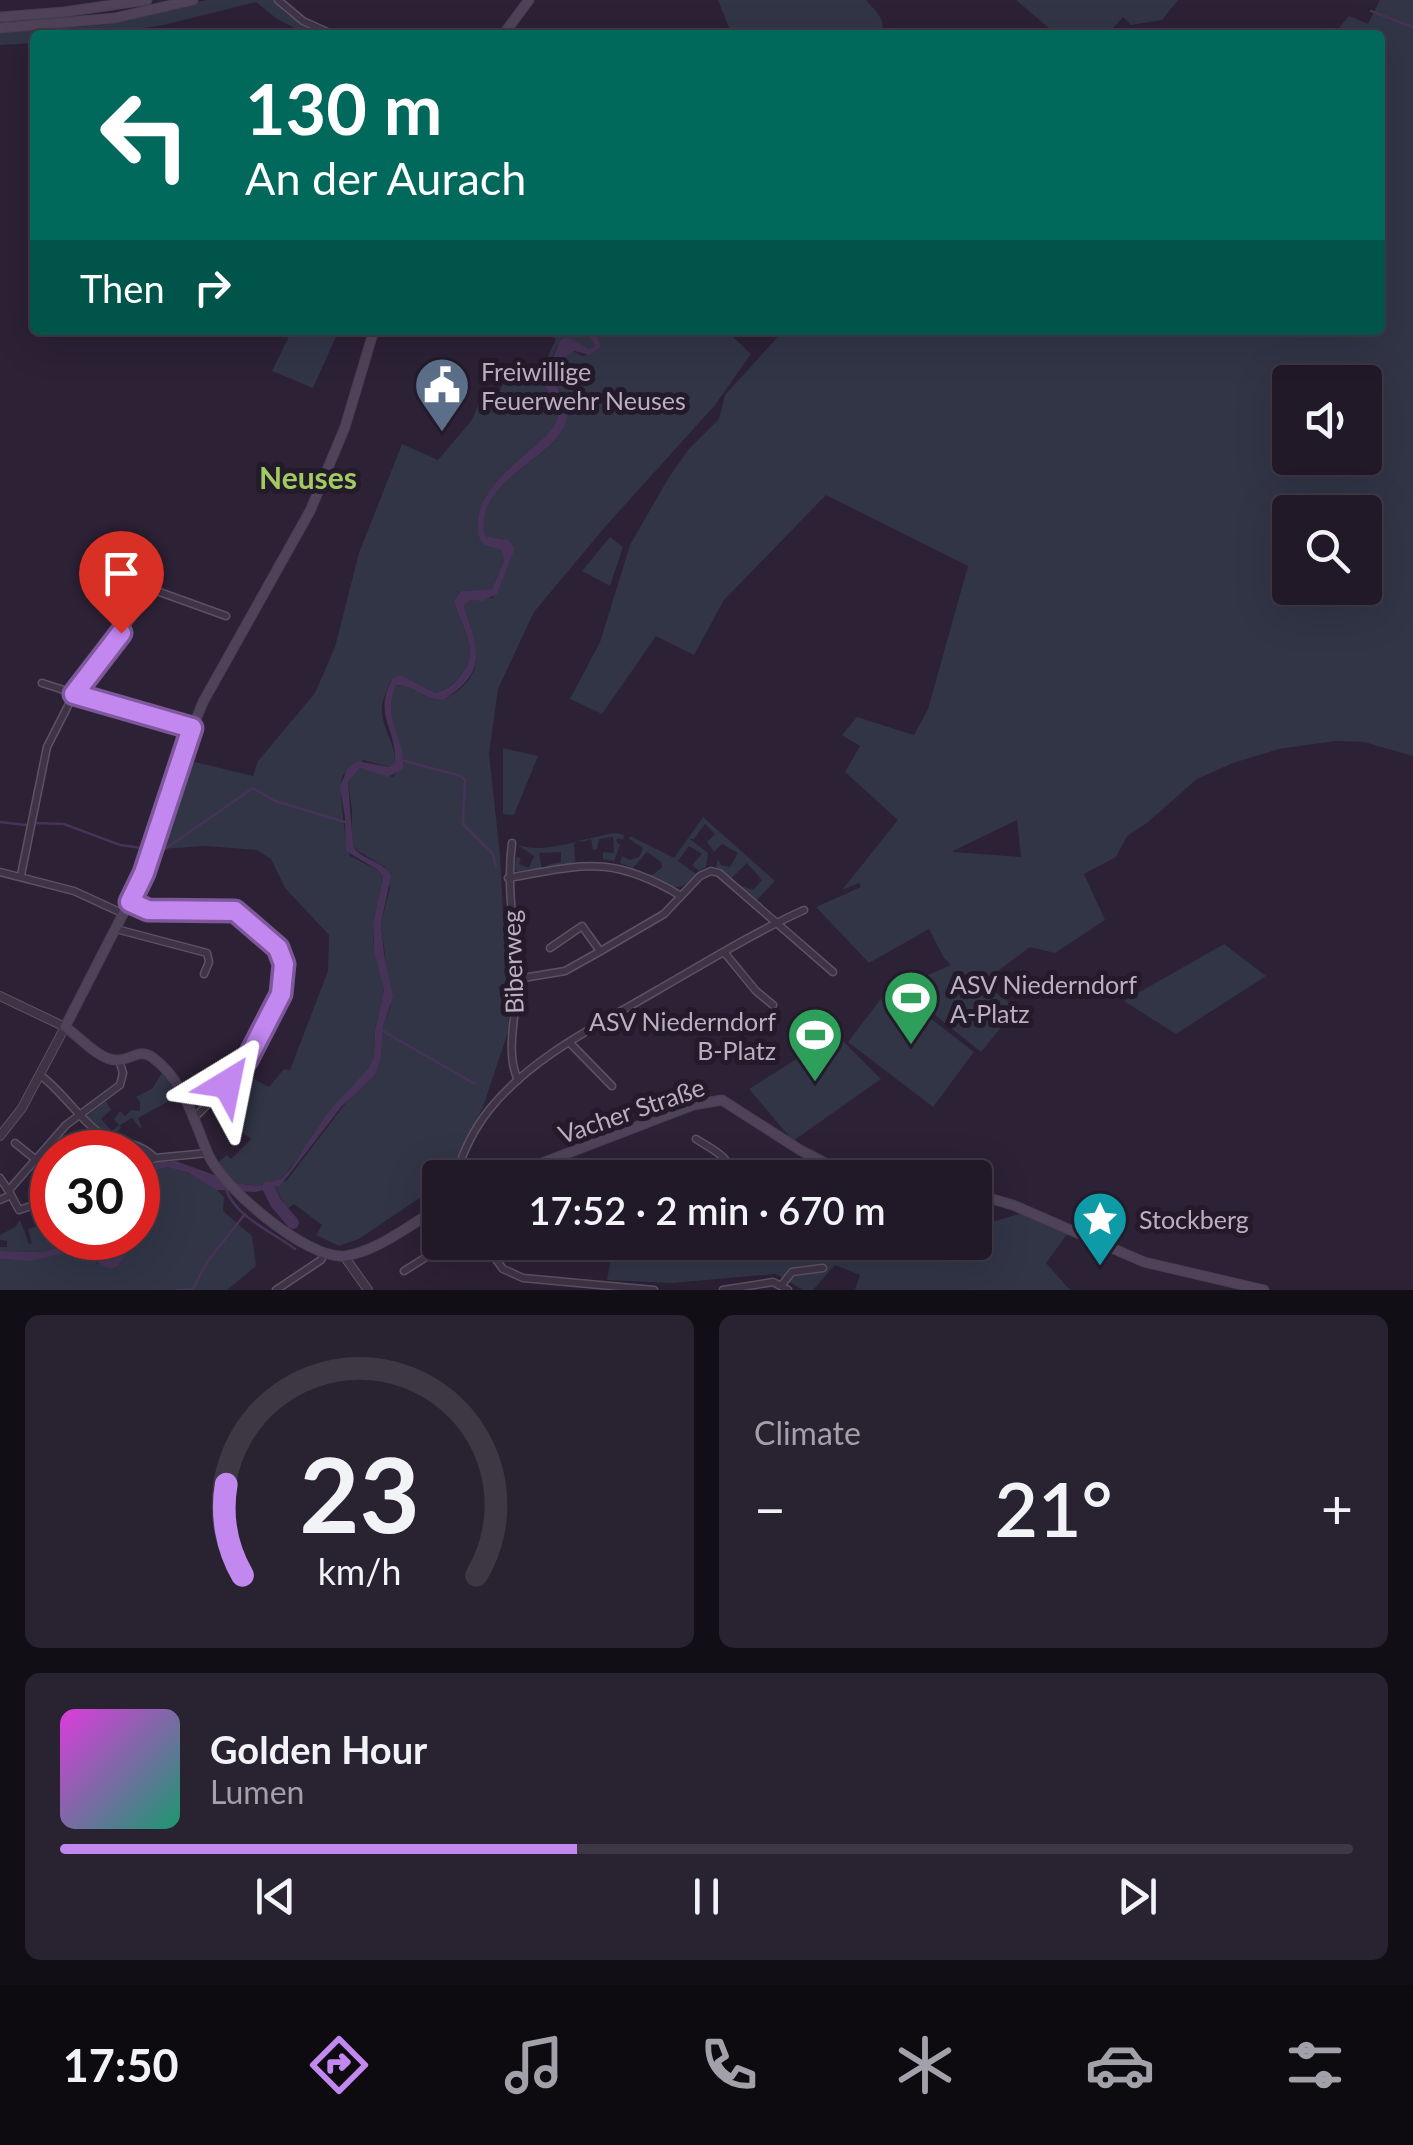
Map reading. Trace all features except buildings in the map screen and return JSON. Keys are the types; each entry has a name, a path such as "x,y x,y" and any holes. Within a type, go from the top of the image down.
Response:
{"main road":[{"path":"0,16 147,0"},
{"path":"0,28 116,18 193,0"},
{"path":"507,30 528,0"},
{"path":"373,335 345,427 310,511 219,670 192,728 144,873 65,1027 104,1056 119,1060 138,1053 151,1056 185,1097 213,1164 228,1184 301,1241 344,1256 379,1243 422,1218"},
{"name":"Vacher Straße","path":"547,1160 693,1105 722,1100 819,1160"},
{"path":"992,1198 1144,1262 1264,1290"}],"street":[{"path":"278,0 304,21 323,30"},
{"path":"115,576 144,586 148,592"},
{"path":"21,876 48,747 74,694 148,592 154,590 226,616"},
{"path":"42,683 192,728"},
{"name":"Biberweg","path":"512,842 508,878 517,979 512,1066 518,1080"},
{"path":"508,878 589,864 613,865 681,896"},
{"path":"517,979 564,971 600,951 664,914 700,876 710,871 719,874 833,972"},
{"path":"0,872 74,892 124,914"},
{"path":"130,902 148,910 235,911 275,944 284,964 281,994 247,1060 235,1078 196,1116"},
{"path":"461,1160 488,1111 518,1080 570,1042 804,910"},
{"path":"550,948 582,926 600,951"},
{"path":"116,929 208,953 204,974"},
{"path":"724,952 773,1005"},
{"path":"0,996 65,1027 14,1121 0,1136"},
{"path":"570,1042 612,1086"},
{"path":"64,1130 120,1084 123,1073 119,1060"},
{"path":"40,1075 95,1130"},
{"path":"696,1140 726,1160"},
{"path":"14,1143 30,1155"},
{"path":"160,1158 208,1153"},
{"path":"0,1200 30,1167"},
{"path":"0,1178 19,1210 30,1206"},
{"path":"276,1290 321,1260 326,1252"},
{"path":"344,1256 368,1290"},
{"path":"404,1271 422,1260"},
{"path":"494,1260 514,1275 562,1286 654,1290"},
{"path":"723,1290 773,1282 784,1288 792,1272 822,1268"}],"shaded area":[{"path":"206,0 275,0 284,12 310,28 298,30 256,2 131,30 37,30 110,24"},
{"path":"718,0 866,0 877,12 883,29 883,30 730,30"},
{"path":"1016,0 1178,0 1162,20 1131,25 1123,17 1111,30 1051,30"},
{"path":"1380,0 1413,0 1413,756 1364,742 1335,741 1279,749 1197,779 1127,836 1116,857 1084,874 1105,920 1055,953 1030,947 982,983 1017,1008 981,1052 900,987 951,965 929,929 869,963 816,907 861,887 859,883 842,890 898,820 845,772 860,746 842,735 857,717 914,735 928,709 968,566 826,495 724,600 694,655 656,636 602,714 570,699 600,642 630,545 669,477 688,450 719,419 725,395 779,335 1385,335 1385,30 1337,30 1349,16 1368,24","holes":["1017,820 1021,857 953,852 953,851"]},
{"path":"30,31 30,43 0,45 0,33"},
{"path":"290,335 337,335 313,388 272,371"},
{"path":"548,335 588,335 595,346 589,349 558,344 542,382 557,406 555,423 499,479 478,516 479,538 503,550 504,560 492,589 461,591 454,600 470,647 467,665 452,684 434,693 401,675 390,682 382,713 395,763 390,767 363,760 345,773 341,781 350,856 378,870 383,877 373,923 384,990 374,1056 282,1178 258,1186 236,1183 217,1163 227,1155 231,1159 251,1139 243,1133 233,1141 245,1121 232,1110 236,1104 222,1092 234,1088 241,1072 269,1087 284,1069 290,1070 328,971 329,935 285,888 271,859 257,850 206,846 161,849 188,765 195,762 253,776 258,761 315,693 335,647 359,553 402,444 438,460 472,420 482,395 498,395 508,373 537,380 556,339"},
{"path":"588,335 597,335 601,347 590,355 574,351 554,379 567,411 562,431 504,484 491,499 484,516 485,536 508,540 515,548 497,594 483,601 471,600 464,606 476,647 474,669 468,680 443,700 396,685 391,710 403,769 388,777 360,768 348,782 354,847 391,876 381,923 393,997 375,1075 342,1106 281,1185 256,1192 216,1190 189,1173 168,1167 160,1169 160,1162 176,1161 236,1183 258,1186 282,1178 329,1111 367,1070 374,1056 384,990 374,950 373,923 383,877 346,851 340,787 347,769 358,761 389,767 395,763 385,712 393,678 401,675 435,693 453,684 467,665 470,647 454,600 461,591 492,589 504,560 502,550 484,545 479,538 478,516 499,479 555,423 557,406 542,383 560,341 566,337 589,349 595,346"},
{"path":"596,335 731,335 751,354 715,405 534,612 498,689 489,754 500,854 509,1029 483,1107 456,1160 422,1160 422,1196 359,1239 339,1246 316,1235 322,1225 294,1204 287,1209 275,1187 287,1180 381,1057 383,1027 391,1005 381,923 390,888 385,867 351,843 348,782 360,768 393,777 404,762 389,712 395,685 443,700 468,681 476,659 464,606 471,600 493,598 506,568 503,539 484,536 484,516 503,484 561,432 567,411 554,379 573,351 583,356 600,347"},
{"path":"610,537 623,547 610,586 582,571"},
{"path":"503,748 538,756 514,815 503,814"},
{"path":"703,817 775,881 756,901 736,884 753,890 762,880 747,863 731,879 716,867 718,859 721,865 730,867 738,853 722,844 714,852 707,842 715,834 705,824 690,839 708,853 706,867 699,871 692,865 702,854 689,846 678,861 696,874 684,885 673,887 647,875 662,867 647,852 633,868 620,863 622,856 630,860 639,857 643,848 630,836 674,858"},
{"path":"615,833 624,835 623,840 616,841 620,845 614,861 603,859 603,852 614,853 613,837 599,839 597,849 593,850 591,839 581,840"},
{"path":"578,841 574,844 575,863 548,868 547,865 561,862 561,852 539,853 542,869 520,873 515,870 516,857 521,858 519,864 529,868 534,856 518,845 541,848"},
{"path":"1224,944 1266,976 1176,1034 1124,1001"},
{"name":"ASV Niederndorf A-Platz","path":"890,987 974,1052 933,1107 848,1042"},
{"name":"ASV Niederndorf B-Platz","path":"836,1034 881,1079 793,1141 749,1089"},
{"path":"162,1073 178,1096 138,1118 142,1127 132,1118 119,1130 113,1130 119,1125 114,1119 120,1111 125,1116 131,1110 140,1111 136,1097 152,1089"},
{"path":"106,1101 111,1110 101,1119 111,1130 98,1130 85,1117"},
{"path":"168,1167 206,1182 224,1197 223,1211 252,1236 256,1266 227,1290 0,1290 0,1259 93,1260 98,1264 160,1260 160,1169"},
{"path":"1022,1213 1068,1233 1046,1263 1070,1290 855,1290 860,1275 835,1265 813,1290 803,1290 776,1274 671,1283 607,1280 611,1260 992,1260 992,1222"},
{"path":"20,1220 30,1252 0,1251 0,1247 7,1247 7,1241 0,1240 0,1235"},
{"path":"0,1251 30,1252 30,1260 34,1260 30,1261 0,1259"},
{"path":"93,1260 121,1260 115,1267 104,1267"}],"waterway":[{"path":"1371,11 1413,27"},
{"path":"401,760 465,780 463,824 493,854 496,867"},
{"path":"162,851 253,788 275,801 348,823"},
{"path":"0,822 26,825"},
{"path":"35,823 64,824 120,845 142,848"},
{"path":"381,1030 475,1084"},
{"path":"268,1187 293,1223"},
{"path":"226,1189 246,1216 295,1249"},
{"path":"177,1290 193,1289 207,1262 245,1214"}],"place":[{"name":"Freiwillige Feuerwehr Neuses","path":"442,434"},
{"name":"ASV Niederndorf A-Platz","path":"911,1047"},
{"name":"ASV Niederndorf B-Platz","path":"815,1084"},
{"name":"Stockberg","path":"1100,1268"}],"district":[{"name":"Neuses","path":"308,477"}],"route":[{"path":"121,633 74,694 192,728 144,873 130,902 148,910 235,911 275,944 284,964 281,994 247,1060 227,1084"}]}
